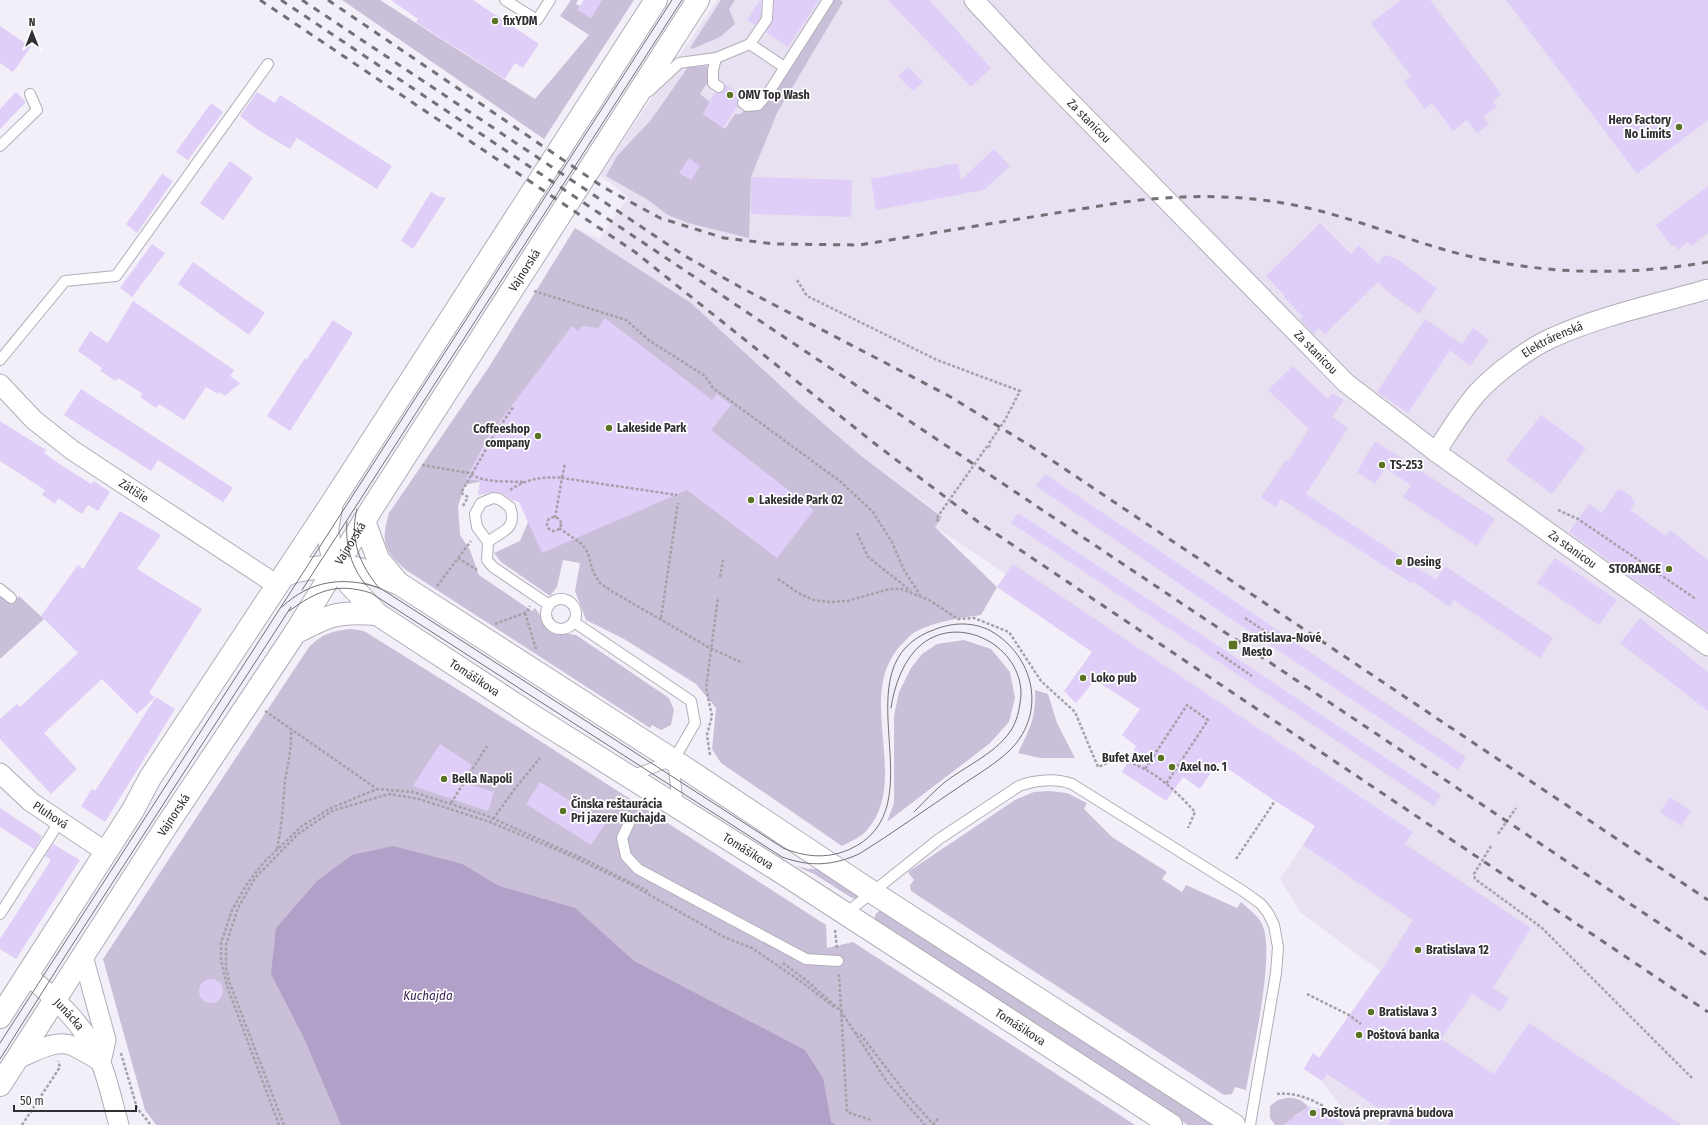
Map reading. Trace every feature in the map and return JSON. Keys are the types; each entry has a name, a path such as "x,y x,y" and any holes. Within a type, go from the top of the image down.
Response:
{"main road":[{"path":"0,1017 26,974 133,810 150,778 333,501 656,0"},
{"name":"Vajnorská","path":"0,1085 167,825 295,633 364,521 698,0"},
{"path":"333,501 327,530 335,568"},
{"path":"364,521 375,553 388,572 398,583"},
{"name":"Tomášikova","path":"335,568 377,614 533,716 631,776 840,920 1171,1125"},
{"path":"281,580 299,571 354,568 398,583 673,760 872,892 1234,1125"},
{"path":"295,633 333,615 345,612 377,614"}],"street":[{"name":"Za stanicou","path":"974,0 1038,69 1346,383 1436,452 1708,646"},
{"name":"Elektrárenská","path":"1436,452 1481,389 1518,359 1553,337 1620,314 1708,289"},
{"name":"Zátišie","path":"1,389 34,420 72,450 281,580"},
{"name":"Pluhová","path":"0,773 31,802 106,852"},
{"name":"Junácka","path":"83,956 106,1040 101,1062"},
{"name":"Junácka","path":"26,974 55,999 79,1025 101,1062 119,1125"},
{"name":"Junácka","path":"16,1059 51,1045 62,1044 73,1046 101,1062"}],"lane":[{"path":"504,0 537,20 550,0"},
{"path":"624,116 679,63 716,58 750,44 767,19 768,0"},
{"path":"744,103 747,106 758,105 828,0"},
{"path":"750,44 784,68"},
{"path":"716,58 713,70 713,83 718,88"},
{"path":"0,360 65,282 116,276 268,64"},
{"path":"0,146 37,110 30,94"},
{"path":"488,542 487,560 493,566 549,605"},
{"path":"0,588 10,598"},
{"path":"559,599 570,602 576,611 574,622 564,629 553,627 546,617 549,605 559,599"},
{"path":"574,622 691,701 695,723 673,760 678,808"},
{"path":"631,776 673,760"},
{"path":"840,920 872,892 939,839 979,811 1019,786 1046,780 1059,780 1072,784 1204,865 1261,904 1274,925 1277,934 1278,947 1276,974 1250,1125"},
{"path":"628,817 631,820 622,838 626,856 638,869 806,959 838,960"},
{"path":"0,914 60,821"}],"path":[{"path":"798,280 806,296 937,360 1020,391 989,446 963,484 936,519 939,521"},
{"path":"535,290 626,320 650,341 705,376 713,388 841,482 873,512 892,542 904,570 920,596"},
{"path":"468,497 461,493 494,435 514,406"},
{"path":"556,518 565,462"},
{"path":"415,464 469,473 475,477 501,481 523,482 548,476 677,496"},
{"path":"510,490 523,482"},
{"path":"661,618 678,503"},
{"path":"1558,510 1578,519 1696,599"},
{"path":"556,518 560,522 560,528"},
{"path":"556,518 549,519 547,526 554,531 560,528"},
{"path":"560,528 582,544 588,553 593,572 600,583 632,605 661,618 710,648 743,663"},
{"path":"857,533 868,557 913,592 958,619 974,618 1009,632 1041,681 1075,712 1098,767 1117,760 1145,770 1175,790 1195,812 1188,828"},
{"path":"434,590 472,540"},
{"path":"458,558 479,571"},
{"path":"720,577 723,560"},
{"path":"778,579 800,594 814,600 830,602 847,601 890,589 901,589 913,592"},
{"path":"710,755 707,735 712,716 706,688 710,648 718,597"},
{"path":"525,613 537,653"},
{"path":"1245,618 1272,636"},
{"path":"1217,652 1252,676"},
{"path":"1145,770 1187,705 1208,720 1166,784"},
{"path":"262,708 377,789"},
{"path":"277,849 282,825 287,765 292,746 291,729"},
{"path":"451,803 487,746"},
{"path":"493,819 540,758"},
{"path":"280,1125 227,986 221,960 221,943 232,910 247,884 264,862 302,826 331,808 377,789 413,792 451,803 493,819 588,861 678,906"},
{"path":"284,1125 229,980 225,956 231,928 238,908 255,878 298,834 332,810 389,794 419,799 490,822 569,855 632,885 726,938 741,943 768,958 841,1011"},
{"path":"1236,859 1275,801"},
{"path":"1498,834 1516,808"},
{"path":"1491,846 1474,874 1475,879 1541,927 1692,1079"},
{"path":"840,920 838,960 847,1112 871,1120"},
{"path":"778,960 807,980 841,1011 887,1082 925,1125"},
{"path":"1307,994 1349,1015 1360,1024"},
{"path":"855,1032 861,1035 908,1096 933,1125 939,1117"},
{"path":"22,1125 60,1067 56,1054"},
{"path":"1277,1094 1286,1093 1296,1095 1323,1106"}],"shaded area":[{"path":"342,0 380,0 535,99 589,35 560,16 571,0 578,0 576,4 580,6 578,10 591,18 601,1 600,0 634,0 544,139"},
{"path":"717,0 1708,0 1708,1125 1292,1125 1293,1116 1307,1106 1323,1109 1336,1119 1343,1109 1322,1081 1304,1069 1313,1053 1319,1058 1380,971 1300,912 1280,879 1335,797 1154,673 935,527 941,516 931,507 860,455 796,400 575,228 600,239 628,197 600,175"},
{"path":"721,0 735,0 729,9 735,24 720,37 692,49 690,48"},
{"path":"832,0 840,0 843,2 777,113 751,177 749,238 688,223 668,215 648,200 606,176 617,156 651,120 688,67 707,66 708,82 700,94 710,102 703,114 725,129 735,114 740,114 744,111 757,110"},
{"path":"575,228 691,303 796,400 860,455 942,517 935,527 997,587 981,615 941,622 915,632 903,643 889,664 882,687 881,711 885,762 884,786 879,809 865,833 842,846 721,763 712,749 716,708 696,684 624,639 586,620 575,591 580,563 563,560 557,587 550,596 501,562 494,553 520,541 528,522 525,498 483,481 465,485 458,506 460,535 470,550 479,575 532,611 535,608 551,631 576,635 669,698 674,710 671,725 661,730 652,725 650,728 406,570 388,551 385,531 389,513 487,370"},
{"path":"0,596 11,605 19,596 44,619 0,659"},
{"path":"352,629 364,631 523,730 826,925 827,948 853,942 1135,1125 156,1125 145,1110 103,959 309,647 324,636 340,630"},
{"path":"964,640 991,649 1010,672 1015,698 1009,722 989,744 887,822 894,803 894,716 899,692 911,668 922,654 937,644"},
{"path":"1035,690 1048,694 1057,723 1075,758 1040,758 1018,753 1026,737 1033,716"},
{"path":"1049,791 1067,793 1087,803 1084,809 1112,837 1167,872 1162,879 1182,892 1186,885 1237,908 1241,902 1253,912 1262,924 1266,938 1265,980 1262,1005 1246,1090 1235,1087 1232,1094 1224,1095 911,891 910,885 914,880 908,872 1015,800 1034,792"},
{"path":"796,866 809,869 823,869 866,896 859,899 852,898 814,874"},
{"path":"882,910 1218,1125 1188,1125 878,925 875,921 875,914"},
{"path":"1292,1098 1304,1102 1308,1107 1294,1116 1293,1125 1275,1125 1270,1118 1270,1106 1278,1100"}],"water":[{"name":"Kuchajda","path":"393,846 462,864 499,886 575,908 634,961 805,1050 823,1078 831,1122 836,1125 341,1125 304,1038 271,974 276,928 317,881 352,855"}],"building":[{"path":"391,0 473,0 539,44 523,68 515,63 505,79 416,22 418,19"},
{"path":"584,0 602,0 591,18 577,10"},
{"path":"760,0 761,17 755,25 747,20"},
{"path":"774,0 819,0 788,47 766,32 773,20"},
{"path":"888,0 929,0 991,68 971,87"},
{"path":"1401,0 1430,0 1501,94 1493,101 1497,107 1483,117 1489,124 1477,133 1467,120 1453,131 1432,103 1425,109 1404,81 1411,76 1371,23"},
{"path":"1506,0 1708,0 1708,120 1637,174"},
{"path":"0,26 31,47 13,72 0,63"},
{"path":"908,67 923,82 913,91 898,76"},
{"path":"725,84 744,97 738,99 737,105 740,109 737,107 723,128 703,114 715,92 719,93 724,91"},
{"path":"16,92 26,102 0,129 0,109"},
{"path":"257,92 275,103 280,95 392,166 377,189 297,138 290,149 258,130 240,116"},
{"path":"211,103 223,112 188,160 176,152"},
{"path":"994,149 1010,166 984,190 876,210 871,179 958,163 961,180"},
{"path":"689,158 700,166 691,180 679,173"},
{"path":"230,161 253,178 223,220 200,203"},
{"path":"162,174 173,181 137,233 126,224"},
{"path":"751,177 852,180 851,217 751,214"},
{"path":"1708,186 1708,233 1691,246 1688,242 1678,250 1674,244 1672,247 1656,225"},
{"path":"431,192 446,198 413,249 401,241"},
{"path":"1320,223 1351,254 1359,245 1378,264 1385,255 1397,259 1437,288 1419,314 1389,293 1378,282 1325,334 1319,328 1314,334 1300,320 1303,317 1266,276"},
{"path":"152,244 165,253 132,297 120,288"},
{"path":"193,262 265,313 249,335 178,284"},
{"path":"133,301 234,370 230,376 240,383 225,396 220,392 218,394 206,387 184,420 159,404 156,408 140,397 143,394 118,378 116,381 100,371 102,368 78,351 90,331 108,343"},
{"path":"605,318 712,400 717,394 731,405 711,430 814,510 777,558 687,490 542,553 519,502 512,500 503,494 494,492 478,495 480,481 466,479 488,437 572,326 578,331 582,326 598,328"},
{"path":"1425,319 1462,344 1473,328 1489,340 1470,366 1450,350 1408,413 1377,392"},
{"path":"333,320 353,333 290,431 267,416 305,358 306,360"},
{"path":"1293,366 1328,399 1332,393 1344,400 1332,417 1348,428 1306,494 1436,580 1445,566 1553,638 1540,658 1454,600 1450,607 1412,581 1411,583 1281,499 1276,507 1261,497 1286,460 1288,462 1309,429 1268,390"},
{"path":"81,389 233,488 223,502 158,460 151,471 64,415"},
{"path":"1541,415 1586,448 1552,494 1506,460"},
{"path":"0,421 46,450 44,453 55,461 91,484 94,481 110,492 98,511 88,505 82,514 58,498 55,504 42,495 45,490 0,461"},
{"path":"1375,441 1495,519 1477,546 1403,497 1411,485 1385,468 1375,484 1357,472"},
{"path":"1045,474 1466,757 1458,770 1240,625 1036,486"},
{"path":"1618,489 1629,494 1635,503 1630,510 1666,536 1670,530 1708,560 1708,632 1569,532 1589,504 1602,513"},
{"path":"120,511 161,535 137,569 202,609 149,693 155,697 137,714 102,679 44,733 77,769 51,794 0,739 0,719 17,704 20,707 78,653 41,616 78,565 83,569"},
{"path":"1018,513 1441,795 1434,806 1011,523"},
{"path":"1555,558 1617,600 1599,625 1537,583"},
{"path":"1013,564 1413,832 1405,844 1531,928 1493,988 1509,998 1500,1012 1472,994 1441,1039 1494,1074 1529,1023 1682,1125 1387,1125 1392,1118 1356,1093 1327,1074 1322,1081 1304,1069 1313,1053 1319,1058 1381,971 1413,920 1303,845 1315,826 1218,762 1200,789 1183,777 1166,801 1122,772 1136,746 1122,735 1140,709 1095,680 1076,703 1064,691 1092,652 997,587"},
{"path":"1640,618 1708,672 1708,711 1620,643"},
{"path":"156,697 175,709 105,822 81,806 92,789 95,791"},
{"path":"440,744 472,765 461,782 494,792 488,811 413,786"},
{"path":"540,782 606,823 591,845 526,804"},
{"path":"1670,797 1691,811 1681,826 1660,812"},
{"path":"0,808 42,836 34,849 0,827"},
{"path":"53,844 80,860 16,959 0,949 0,939 51,860 45,856"},
{"path":"211,979 216,980 222,986 222,996 216,1002 211,1003 206,1002 200,996 199,991 200,986 206,980"},
{"name":"Poštová prepravná budova","path":"1308,1107 1322,1110 1346,1125 1283,1125"}],"tram line":[{"path":"0,1043 672,0"},
{"path":"302,590 682,0"},
{"path":"357,509 354,531 355,541 366,570 379,588"},
{"path":"347,522 347,539 350,555 356,571 366,585"},
{"path":"282,607 304,591 328,583 353,582 380,588 783,848 807,855 824,856 848,850 875,830 888,803 891,771 888,703 892,673 906,647 936,629 950,625 964,624 978,626 991,631 1006,642 1017,655 1026,670 1031,686 1032,702 1029,718 1022,734 1011,749 992,764 859,854 840,861 812,864 782,857 371,593 347,588 327,590 309,598 289,611"},
{"path":"0,1059 291,607"},
{"path":"891,708 897,682 910,657 922,644 937,635 954,632 971,634 986,640 1000,650 1011,662 1019,678 1021,695 1019,707 1015,723 1007,736 1000,744 982,758 945,782 914,812"}],"railway":[{"path":"260,0 635,252 874,443 977,521 1708,1012"},
{"path":"281,0 1708,956"},
{"path":"302,0 685,256 740,287 949,396 1029,445 1708,900"},
{"path":"328,0 603,187 660,218 724,238 775,244 859,245 1124,202 1147,199 1216,197 1263,200 1308,208 1355,221 1449,251 1497,262 1523,266 1576,271 1629,271 1708,262"}],"place":[{"name":"fixYDM","path":"495,21"},
{"name":"OMV Top Wash","path":"730,95"},
{"name":"Hero Factory No Limits","path":"1679,127"},
{"name":"Lakeside Park","path":"609,428"},
{"name":"Coffeeshop company","path":"538,436"},
{"name":"TS-253","path":"1382,465"},
{"name":"Lakeside Park 02","path":"751,500"},
{"name":"Desing","path":"1399,562"},
{"name":"STORANGE","path":"1669,569"},
{"name":"Bratislava-Nové Mesto","path":"1233,645"},
{"name":"Loko pub","path":"1083,678"},
{"name":"Bufet Axel","path":"1161,758"},
{"name":"Axel no. 1","path":"1172,767"},
{"name":"Bella Napoli","path":"444,779"},
{"name":"Čínska reštaurácia Pri jazere Kuchajda","path":"563,811"},
{"name":"Bratislava 12","path":"1418,950"},
{"name":"Bratislava 3","path":"1371,1012"},
{"name":"Poštová banka","path":"1359,1035"},
{"name":"Poštová prepravná budova","path":"1313,1113"}]}
